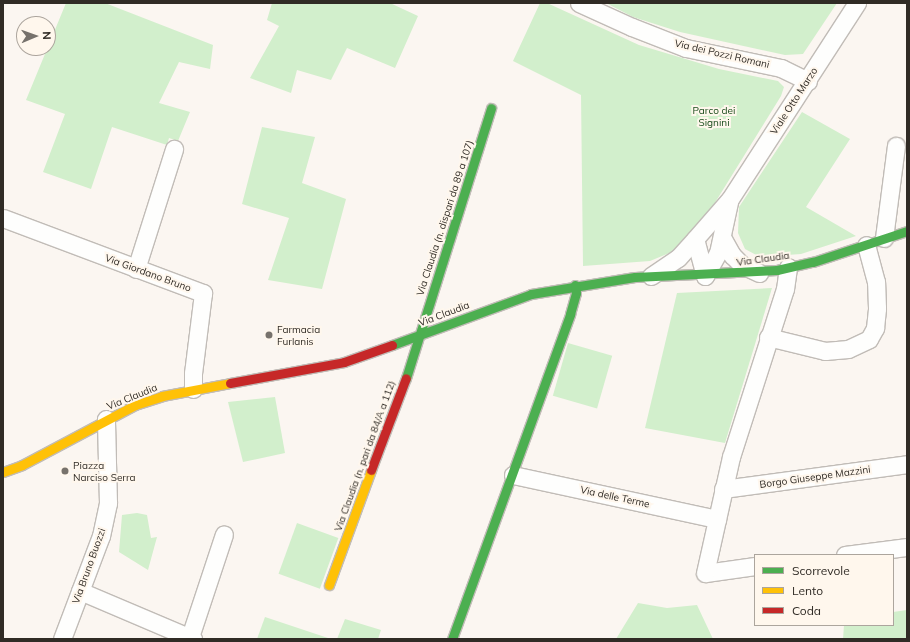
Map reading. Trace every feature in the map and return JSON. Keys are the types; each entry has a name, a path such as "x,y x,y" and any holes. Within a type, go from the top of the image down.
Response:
{"street":[{"name":"Viale Otto Marzo","path":"651,276 678,258 730,200 808,81 836,33 857,3"},
{"name":"Via dei Pozzi Romani","path":"585,5 632,27 686,48 781,68 808,81"},
{"name":"Via Claudia (n. dispari da 89 a 107)","path":"419,335 491,108"},
{"path":"884,238 896,146"},
{"path":"136,269 174,149"},
{"name":"Viale Otto Marzo","path":"705,276 715,260 722,237 730,200"},
{"name":"Via Giordano Bruno","path":"3,218 203,294 193,373 194,389"},
{"name":"Via Claudia","path":"3,472 22,465 106,419 135,405 194,389 344,362 531,294 575,285 651,276 705,276 759,273 813,262 907,231"},
{"path":"722,237 732,255 742,265 759,273"},
{"path":"695,239 705,276"},
{"path":"768,337 825,351 848,349 869,339 874,328 877,308 876,282 866,244"},
{"path":"754,566 705,573 722,489 768,337 785,289 788,267"},
{"path":"452,639 513,475 570,314 576,293 575,285"},
{"name":"Via Claudia (n. pari da 84/A a 112)","path":"329,585 419,335"},
{"name":"Via Bruno Buozzi","path":"62,639 101,536 108,503 106,419"},
{"name":"Borgo Giuseppe Mazzini","path":"722,489 907,464"},
{"name":"Via delle Terme","path":"513,475 717,519"},
{"path":"80,591 191,638 224,534"},
{"path":"853,554 907,547"}],"green space":[{"path":"66,3 105,3 213,45 210,69 179,62 159,103 190,112 178,141 169,138 167,145 112,127 91,189 43,172 65,114 26,100 44,56 56,56 56,27"},
{"path":"272,3 390,3 418,16 395,68 347,48 331,80 297,70 291,93 250,78 279,26 267,20"},
{"name":"Parco dei Signini","path":"540,3 547,3 639,45 719,69 778,81 784,87 781,96 703,222 679,249 650,261 583,266 581,95 513,61"},
{"path":"606,3 837,3 803,54 785,55 680,32 633,17"},
{"path":"802,112 850,139 806,207 856,236 801,254 760,257 745,249 738,233 739,207"},
{"path":"262,127 315,137 302,183 346,199 322,289 268,280 289,218 242,204"},
{"path":"772,288 725,443 645,428 677,293"},
{"path":"568,343 612,356 597,409 553,396"},
{"path":"275,397 285,453 243,462 228,402"},
{"path":"137,513 147,515 151,538 157,537 148,570 119,552 122,515"},
{"path":"297,523 338,538 320,589 279,574"},
{"path":"638,603 667,608 697,605 713,639 616,639"},
{"path":"907,610 907,639 843,639 844,626 894,626 894,612"},
{"path":"265,617 331,639 257,639"},
{"path":"345,619 381,630 378,639 337,639"}],"traffic: fast":[{"path":"406,378 491,108"},
{"path":"392,345 531,294 635,277 777,270 813,262 907,231"},
{"path":"452,639 570,314 576,293 575,285"}],"traffic: slow":[{"path":"3,472 22,465 135,405 162,396 230,383"},
{"path":"329,585 371,470"}],"traffic: jam":[{"path":"230,383 344,362 392,345"},
{"path":"371,470 406,378"}],"place":[{"name":"Farmacia Furlanis","path":"269,335"},
{"name":"Piazza Narciso Serra","path":"65,471"}]}
